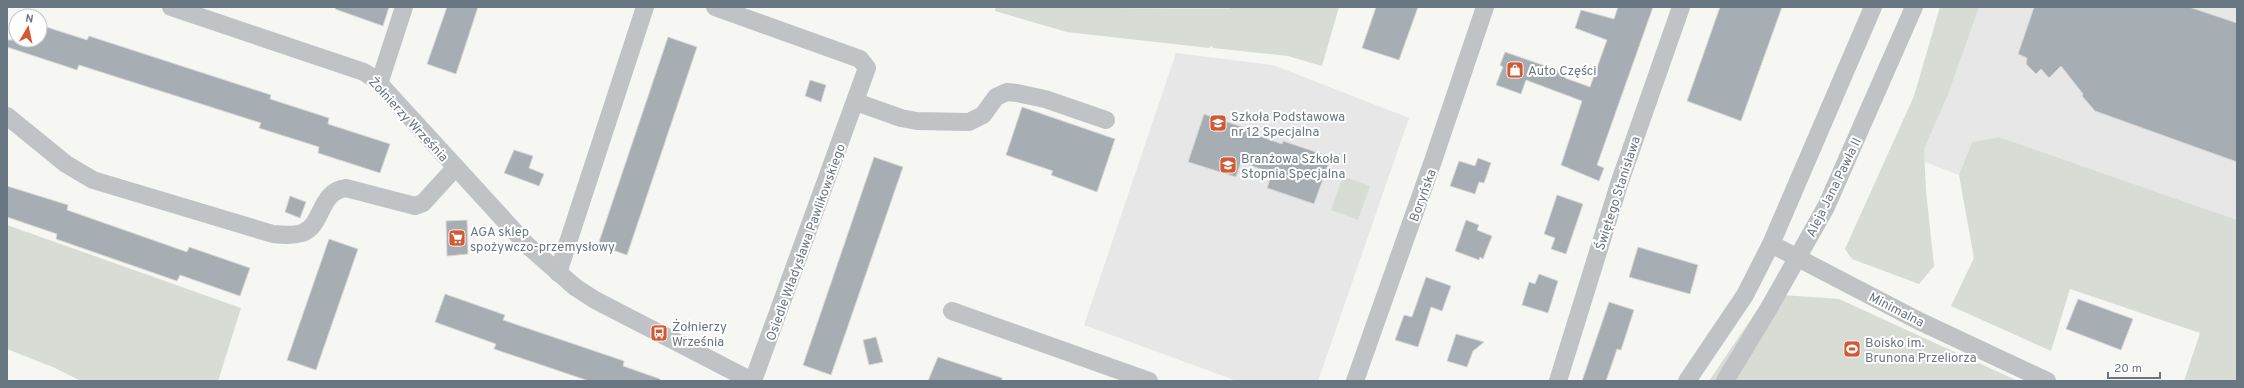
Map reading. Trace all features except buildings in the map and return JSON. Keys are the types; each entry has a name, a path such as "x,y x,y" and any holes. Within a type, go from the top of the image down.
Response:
{"street":[{"name":"Żołnierzy Września","path":"171,7 364,72 379,84 527,245 558,274 595,300 752,381"},
{"path":"379,84 404,7"},
{"path":"558,274 645,7"},
{"name":"Osiedle Władysława Pawlikowskiego","path":"715,7 860,59 868,68 752,381"},
{"name":"Boryńska","path":"1355,381 1434,158 1485,7"},
{"name":"Świętego Stanisława","path":"1558,381 1620,181 1681,7"},
{"path":"1687,381 1745,295 1770,244 1873,7"},
{"name":"Aleja Jana Pawła II","path":"1725,381 1826,207 1914,7"},
{"path":"856,102 901,118 917,121 969,122 983,115 996,98 1007,92 1045,99 1106,120"},
{"path":"7,116 66,164 93,180 273,234 290,235 302,233 310,228 328,197 338,189 346,188 415,206 423,203 456,168"},
{"name":"Minimalna","path":"1770,244 1919,321 2047,381"},
{"path":"952,311 1149,381"}],"shaded area":[{"path":"996,7 1230,9 1231,7 1339,7 1322,66 1288,56 1213,48 1212,46 1209,48 1067,32 995,11"},
{"path":"1093,7 1231,7 1231,9"},
{"path":"1940,7 1979,7 1948,94 1924,149 1926,191 1934,266 1919,284 1852,259 1845,249 1914,96"},
{"path":"1954,7 2237,7 2237,220 1999,137 1972,142 1959,175 1899,152"},
{"path":"1176,53 1273,65 1409,118 1318,381 1237,381 1084,325"},
{"path":"1999,137 2237,220 2237,381 2184,381 2200,333 2070,289 2051,351 1951,306 1974,258 1959,175 1972,142"},
{"path":"1343,176 1370,186 1358,220 1331,210"},
{"path":"7,225 241,308 218,381 81,381 55,368 7,349"},
{"path":"1768,294 1839,299 2018,381 1709,381"}],"place":[{"name":"Auto Części","path":"1515,70"},
{"name":"Szkoła Podstawowa nr 12 Specjalna","path":"1218,123"},
{"name":"Branżowa Szkoła I Stopnia Specjalna","path":"1228,165"},
{"name":"AGA sklep spożywczo-przemysłowy","path":"457,238"},
{"name":"Żołnierzy Września","path":"659,333"},
{"name":"Boisko im. Brunona Przeliorza","path":"1852,349"}]}
